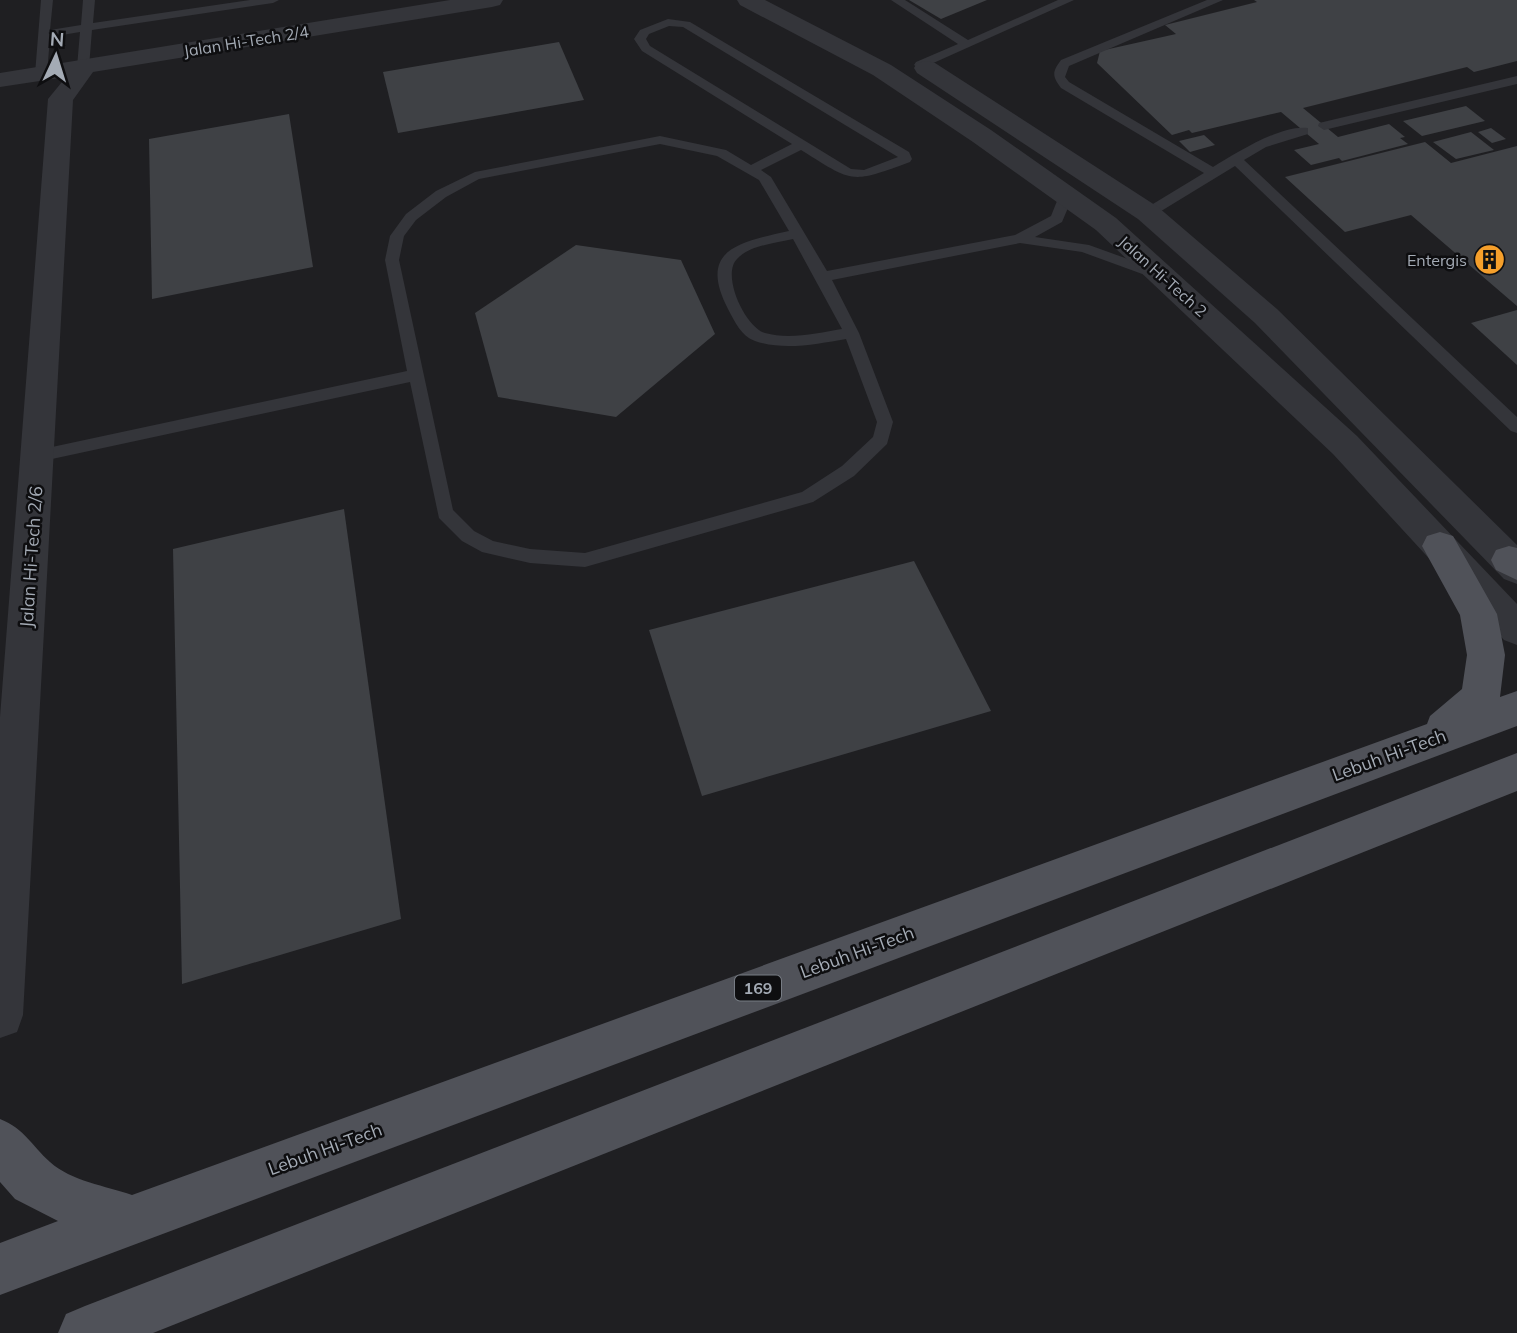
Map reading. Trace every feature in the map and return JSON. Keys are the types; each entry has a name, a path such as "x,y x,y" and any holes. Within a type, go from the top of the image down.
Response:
{"main road":[{"path":"1432,740 1480,697 1486,654 1478,614 1440,546"},
{"name":"Lebuh Hi-Tech","path":"0,1269 1517,708"},
{"path":"85,1333 1495,790 1517,772"},
{"path":"0,1143 33,1181 63,1198 131,1220"}],"street":[{"name":"Jalan Hi-Tech 2/4","path":"83,67 492,0"},
{"name":"Jalan Hi-Tech 2","path":"748,0 882,70 982,136 1106,225 1168,279 1345,445 1517,629"},
{"path":"797,0 920,65 1004,117 1148,213 1266,316 1515,565"},
{"path":"0,80 51,86 75,83 83,67"},
{"name":"Jalan Hi-Tech 2/6","path":"0,1015 38,456 51,86"}],"lane":[{"name":"Jalan Hi-Tech 2/6","path":"47,0 44,34 51,86"},
{"path":"83,67 89,0"},
{"path":"44,34 273,0"},
{"path":"897,0 966,44"},
{"path":"920,65 1068,0"},
{"path":"1213,173 1075,91 1059,77 1059,71 1065,64 1217,0"},
{"path":"668,22 686,24 902,152 905,159 857,175 848,173 803,144 646,48 640,39 644,32 668,22"},
{"path":"1324,126 1517,80"},
{"path":"1148,213 1261,144 1303,131"},
{"path":"660,140 721,153 751,170 764,177 824,277 851,333 885,422 880,440 848,471 807,497 584,560 522,554 475,541 445,513 392,260 397,236 411,217 441,194 475,176 660,140"},
{"path":"751,170 803,144"},
{"path":"1236,159 1517,427"},
{"path":"824,277 1019,239 1057,219 1066,196"},
{"path":"798,233 738,249 727,259 721,272 723,285 747,330 757,336 799,341 851,333"},
{"path":"1019,239 1084,248 1168,279"},
{"path":"38,456 415,375"}],"shaded area":[{"path":"0,0 1517,0 1517,1333 0,1333"}],"building":[{"path":"909,0 987,0 941,19"},
{"path":"1254,0 1517,0 1517,61 1474,72 1467,67 1303,108 1338,137 1389,124 1405,137 1400,138 1408,144 1342,161 1339,158 1311,165 1294,150 1319,144 1281,112 1192,133 1189,130 1172,135 1097,63 1100,51 1176,34 1165,25 1257,2"},
{"path":"559,42 584,100 398,133 383,72"},
{"path":"1466,106 1485,121 1422,136 1403,121"},
{"path":"289,114 313,267 152,299 149,139"},
{"path":"1491,128 1506,139 1492,143 1478,132"},
{"path":"1471,132 1494,150 1456,159 1433,142"},
{"path":"1204,135 1215,145 1190,152 1179,141"},
{"name":"Entergis","path":"1425,142 1451,163 1517,146 1517,306 1411,215 1345,232 1285,177"},
{"path":"576,245 681,260 715,334 616,417 498,397 475,313"},
{"path":"1517,310 1517,365 1471,323"},
{"path":"344,509 401,919 182,984 173,549"},
{"path":"914,561 991,711 702,796 649,630"}],"place":[{"name":"Entergis","path":"1490,260"}]}
